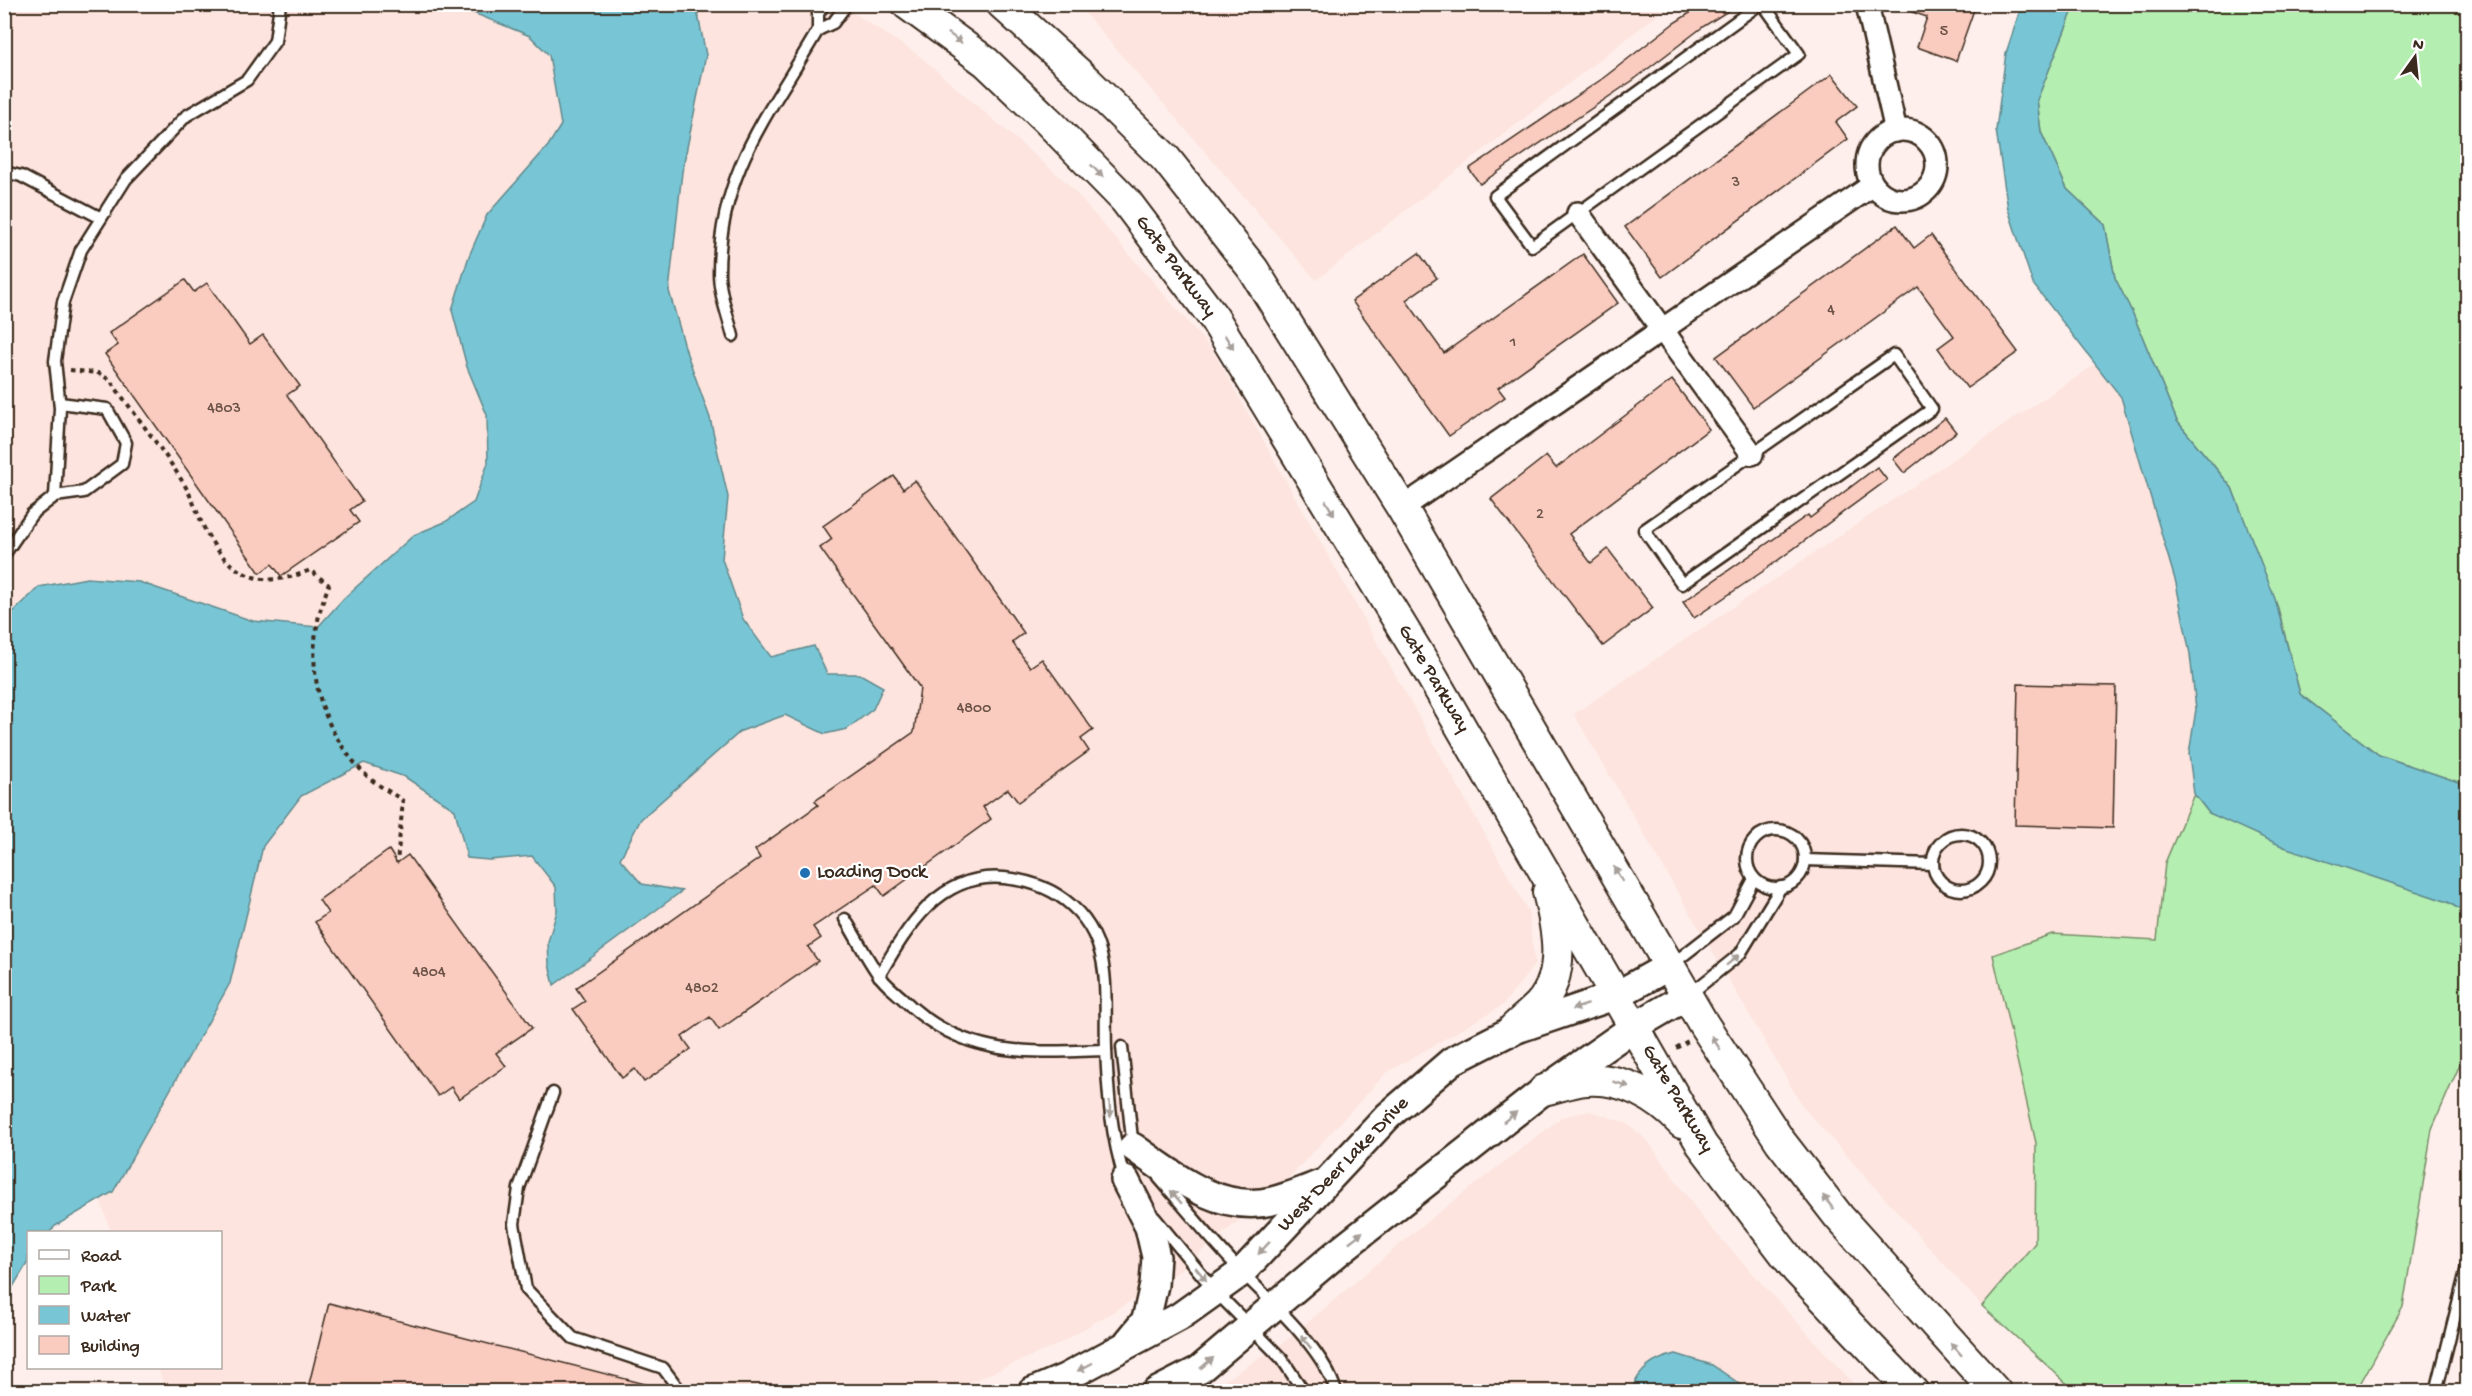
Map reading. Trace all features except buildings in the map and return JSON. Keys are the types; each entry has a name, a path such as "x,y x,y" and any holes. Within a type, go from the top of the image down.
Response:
{"main road":[{"name":"Gate Parkway","path":"907,4 986,62 1087,160 1125,200 1214,318 1424,663 1702,1144 1797,1270 1913,1392"},
{"path":"1002,4 1086,80 1173,168 1253,269 1402,508 1671,965 1687,996 1780,1141 1839,1218 1996,1392"},
{"path":"1511,1031 1541,1003 1553,978 1557,956 1558,928 1538,858"},
{"path":"1544,1090 1585,1080 1615,1082 1641,1091 1668,1108 1702,1144"}],"street":[{"path":"1869,4 1868,9 1896,131"},
{"path":"1896,131 1919,135 1928,142 1934,152 1936,174 1931,184 1913,198 1891,198 1873,184 1867,163 1869,152 1885,135 1896,131"},
{"path":"1402,508 1873,184"},
{"path":"1578,213 1752,454"},
{"name":"West Deer Lake Drive","path":"1032,1392 1065,1378 1179,1317 1242,1272 1388,1116 1452,1061 1511,1031 1617,995 1671,965"},
{"path":"1156,1392 1199,1370 1345,1246 1544,1090 1634,1027 1687,996"},
{"path":"1133,1147 1208,1196 1239,1203 1271,1202 1325,1183"},
{"path":"1125,1180 1149,1227 1156,1257 1154,1285 1146,1320 1126,1345"}],"lane":[{"path":"55,496 60,403 55,361 63,302 81,250 126,179 186,116 247,80 275,41 280,4"},
{"path":"818,30 818,14 824,4"},
{"path":"733,336 718,275 730,190 745,150 818,30 833,22 847,4"},
{"path":"1761,4 1799,54 1532,246 1494,196 1761,4"},
{"path":"4,172 21,176 101,218"},
{"path":"1894,355 1932,409 1682,584 1644,530 1752,454 1894,355"},
{"path":"4,555 32,513 55,496 84,492 122,464 126,443 107,409 60,403"},
{"path":"1766,831 1784,831 1793,835 1804,850 1805,860 1798,878 1781,887 1771,888 1754,879 1746,861 1747,852 1757,836 1766,831"},
{"path":"1958,833 1976,838 1984,844 1990,862 1984,879 1970,889 1962,891 1945,885 1938,879 1933,864 1935,850 1940,842 1958,833"},
{"path":"1805,860 1933,864"},
{"path":"879,976 903,935 933,899 961,885 990,877 1036,883 1075,905 1094,938 1104,969 1106,1050 1113,1143 1125,1180 1215,1291 1282,1359 1304,1392"},
{"path":"1671,965 1734,916 1754,879"},
{"path":"1687,996 1740,954 1781,887"},
{"path":"845,919 879,976 911,1008 942,1032 979,1046 1034,1053 1106,1050"},
{"path":"1122,1047 1133,1147 1242,1272 1276,1304 1323,1366 1336,1392"},
{"path":"553,1093 519,1188 514,1224 526,1289 573,1338 663,1368 681,1392"},
{"path":"2436,1392 2468,1263"}],"path":[{"path":"68,370 98,373 110,380 184,485 212,542 232,565 253,578 272,581 292,578 310,570 329,585 314,627 314,670 324,712 339,744 366,776 403,801 398,863"},
{"path":"1676,1048 1689,1041"}],"shaded area":[{"path":"4,5 841,5 917,54 1068,184 1213,351 1528,911 1535,964 1503,1005 1386,1073 1287,1180 1170,1278 1055,1346 949,1391 166,1391 158,1369 222,1369 222,1231 111,1231 5,919"},
{"path":"1078,5 1670,5 1316,280"},
{"path":"2097,363 2121,397 2176,583 2190,654 2196,709 2189,754 2194,794 2165,863 2157,940 2035,1243 1982,1306 1803,1107 1574,714"},
{"path":"1590,1111 1626,1123 1647,1140 1703,1219 1860,1391 1207,1392 1287,1340 1424,1224 1562,1117"}],"green space":[{"path":"2075,5 2467,5 2467,785 2379,755 2300,694 2278,608 2232,488 2177,421 2133,314 2115,278 2105,225 2067,189 2041,132 2037,100"},
{"path":"2194,794 2209,813 2448,902 2467,914 2467,1048 2432,1129 2403,1307 2356,1391 2075,1391 1982,1306 2035,1243 2036,1143 1993,955 2052,934 2157,940 2165,863"}],"water":[{"path":"454,5 696,5 706,55 682,172 669,291 687,354 710,418 728,497 722,559 743,619 771,657 814,646 827,674 860,674 883,687 873,709 847,729 825,734 785,715 741,731 641,819 620,859 642,884 682,891 554,985 549,964 548,942 557,911 556,887 532,856 489,860 467,858 455,810 405,777 364,763 301,796 263,846 230,983 113,1192 55,1226 51,1231 27,1231 27,1264 5,1300 5,620 39,587 87,578 139,582 253,621 318,627 344,598 414,535 445,522 474,502 488,463 487,415 467,367 452,310 469,256 487,215 548,146 561,125 549,55 530,36"},
{"path":"2022,5 2075,5 2037,100 2041,132 2067,189 2105,225 2115,278 2133,314 2177,421 2232,488 2275,599 2300,694 2379,755 2467,785 2467,914 2448,902 2284,847 2209,813 2194,794 2189,754 2196,709 2190,654 2176,583 2121,397 2033,284 2008,209 1996,130 2006,53"},
{"path":"1676,1354 1712,1365 1750,1391 1631,1391 1638,1377 1648,1366"}],"place":[{"name":"Loading Dock","path":"805,873"}]}
